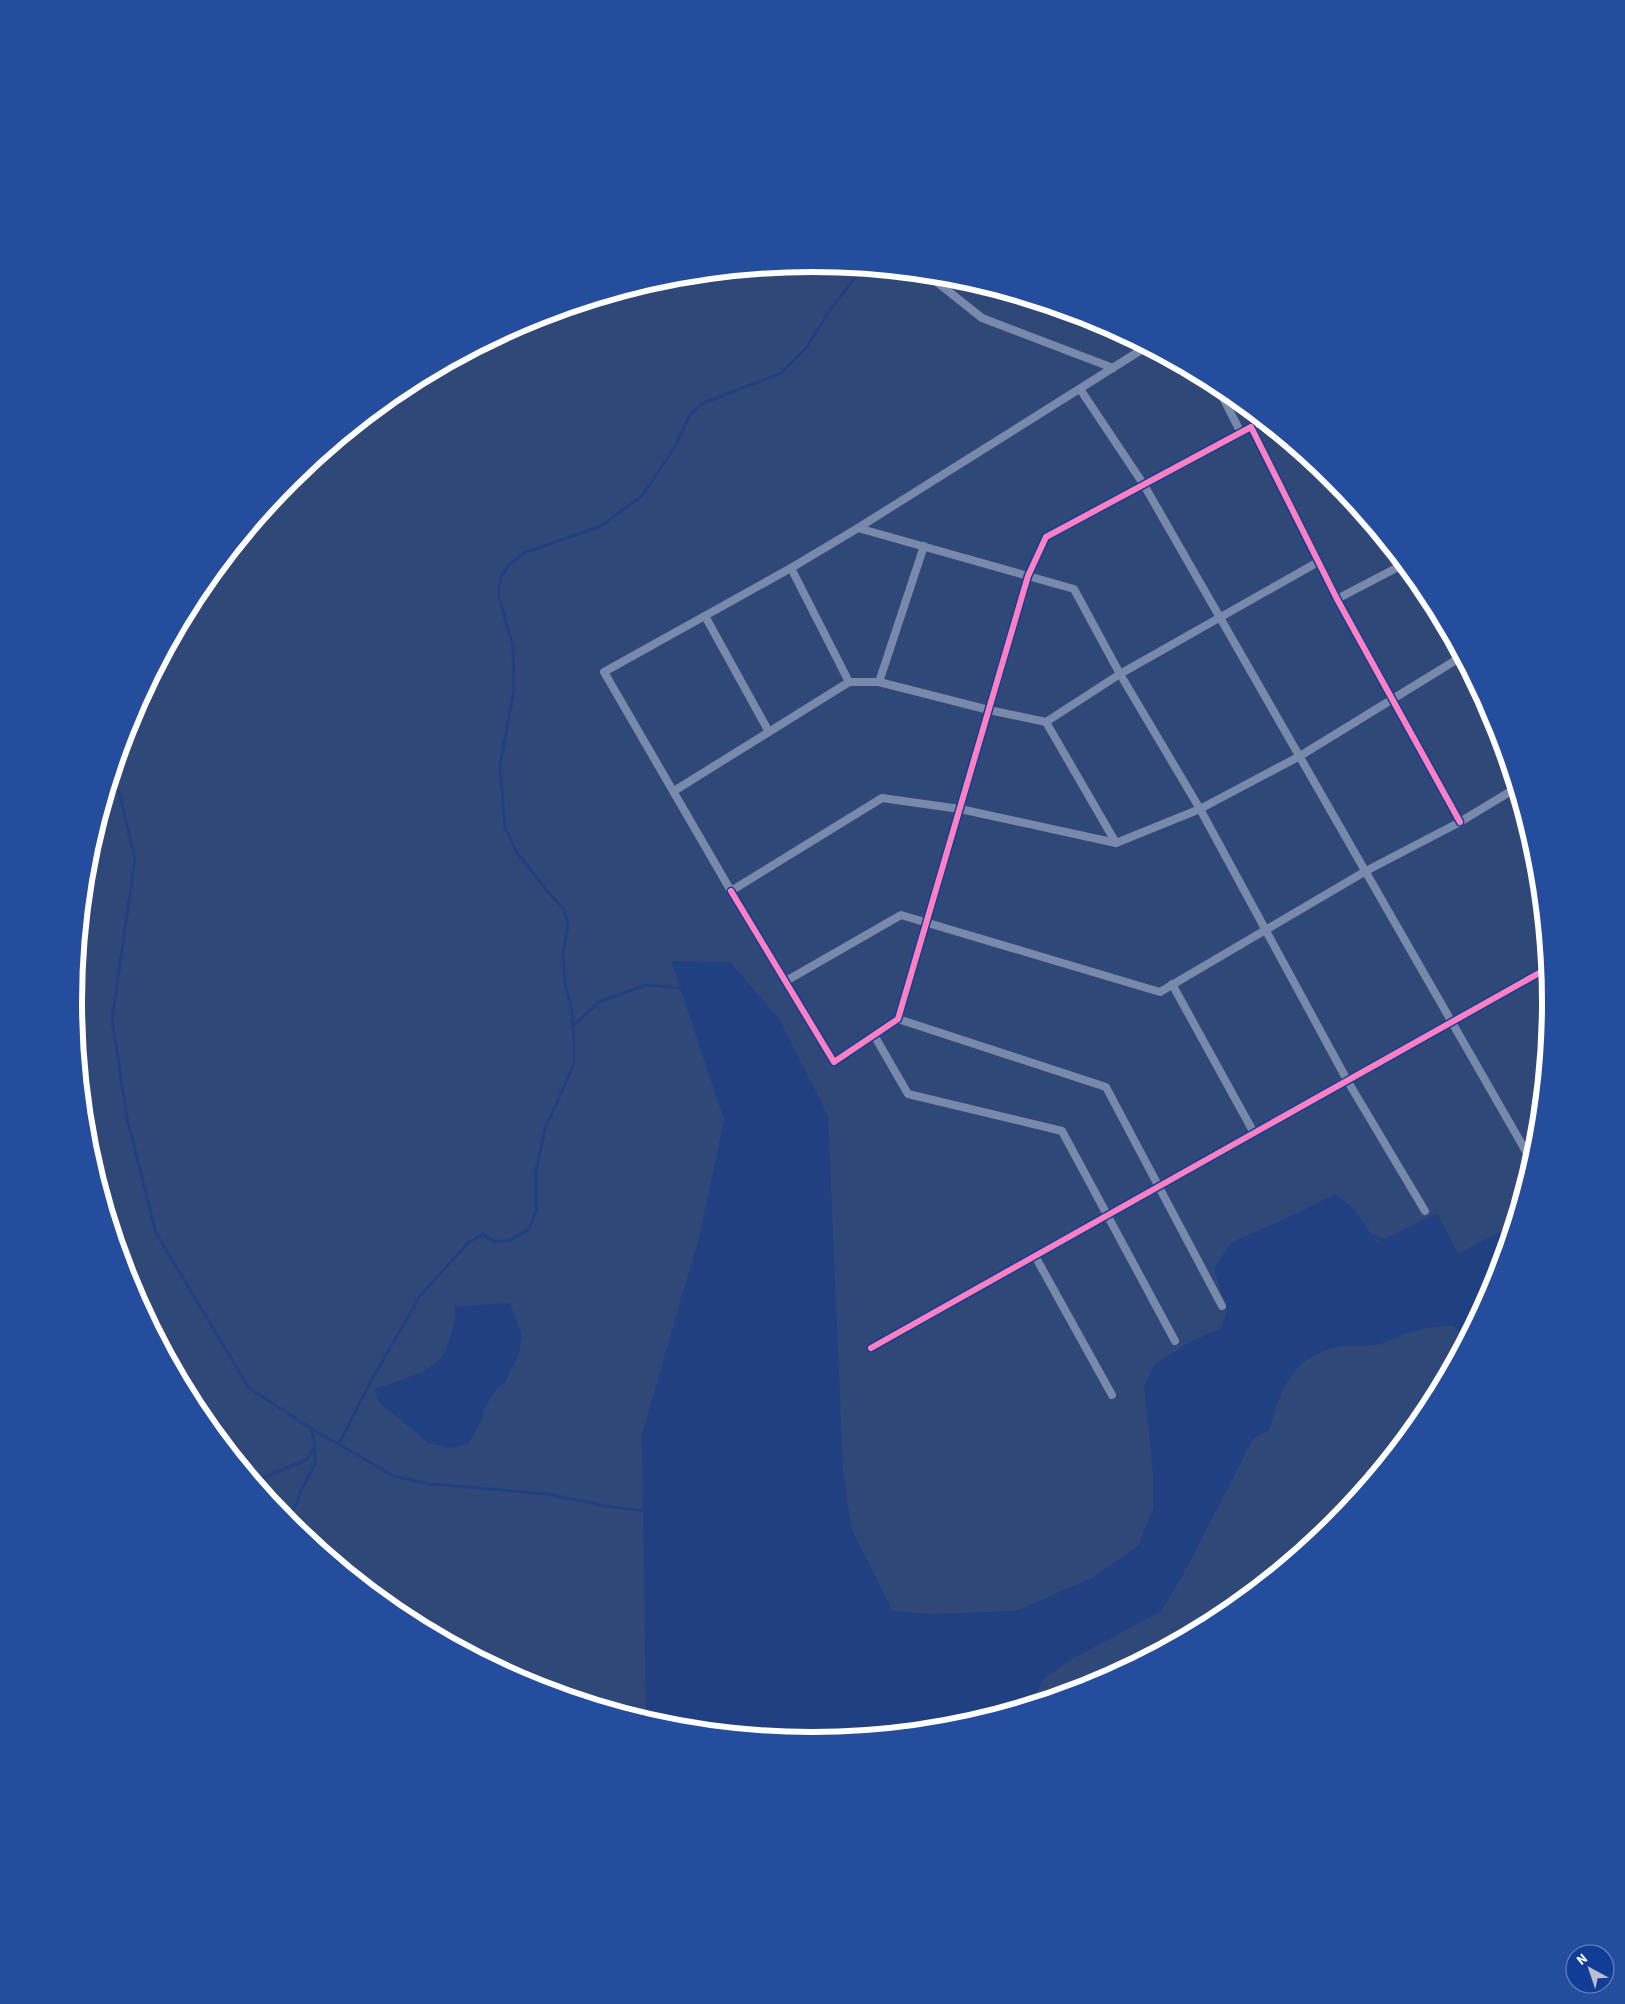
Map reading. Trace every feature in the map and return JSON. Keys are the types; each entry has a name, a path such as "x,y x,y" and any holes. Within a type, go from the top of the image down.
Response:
{"street":[{"path":"938,283 982,318 1113,368"},
{"path":"1141,350 858,528 791,568 604,672 731,891 834,1062 898,1019 1028,576 1046,537 1257,423"},
{"path":"1080,389 1144,485 1526,1152"},
{"path":"1224,399 1241,433"},
{"path":"1251,427 1337,599 1460,822"},
{"path":"858,528 1074,588 1120,674 1200,809 1347,1080 1425,1211"},
{"path":"879,682 924,546"},
{"path":"674,791 849,682 879,682 989,710 1046,722 1120,674 1318,562"},
{"path":"1337,599 1398,567"},
{"path":"791,568 849,682"},
{"path":"705,616 769,732"},
{"path":"731,891 882,798 960,809 1116,844 1200,809 1300,756 1457,660"},
{"path":"1046,722 1116,844"},
{"path":"786,981 901,915 1160,992 1366,871 1460,822 1511,791"},
{"path":"871,1348 1541,972"},
{"path":"1172,984 1254,1133"},
{"path":"898,1019 1106,1087 1222,1306"},
{"path":"874,1035 908,1094 1062,1131 1175,1341"},
{"path":"1035,1256 1112,1395"}],"water":[{"path":"671,961 730,962 780,1020 828,1115 843,1470 851,1527 892,1611 932,1614 1016,1611 1092,1578 1138,1546 1153,1509 1153,1474 1144,1386 1154,1365 1186,1344 1221,1328 1227,1312 1214,1268 1232,1242 1336,1194 1354,1209 1377,1243 1437,1213 1458,1254 1507,1228 1487,1281 1462,1335 1454,1326 1429,1328 1411,1332 1376,1345 1343,1346 1322,1352 1310,1358 1299,1367 1291,1377 1278,1401 1269,1430 1253,1439 1183,1575 1161,1611 1067,1662 1044,1679 1035,1697 955,1718 908,1726 812,1732 717,1726 646,1712 642,1434 700,1234 724,1120"},
{"path":"510,1303 522,1336 519,1353 505,1383 496,1390 484,1409 483,1418 468,1444 451,1448 428,1443 379,1402 374,1390 422,1372 439,1360 445,1352 453,1329 454,1307"}],"waterway":[{"path":"339,1444 367,1388 420,1296 469,1242 483,1234 495,1242 511,1240 529,1229 536,1211 536,1171 545,1129 574,1064 571,1006 565,984 563,953 568,924 564,909 518,854 505,828 500,766 514,690 513,647 498,593 501,576 511,563 526,552 599,527 642,496 676,445 689,416 701,404 781,373 806,348 830,310 858,274"},
{"path":"115,787 119,792 135,859 112,1019 127,1118 156,1233 249,1388 312,1429 394,1476 431,1484 547,1494 606,1506 647,1511"},
{"path":"573,1026 599,1002 646,985 683,988"},
{"path":"1368,1234 1386,1241"},
{"path":"260,1479 306,1460 315,1447 312,1430"},
{"path":"291,1512 315,1465 315,1448"}],"cycle path":[{"path":"731,891 834,1062 898,1019 1028,576 1046,537 1251,427 1337,599 1460,822"},
{"path":"871,1348 1541,972"}]}
